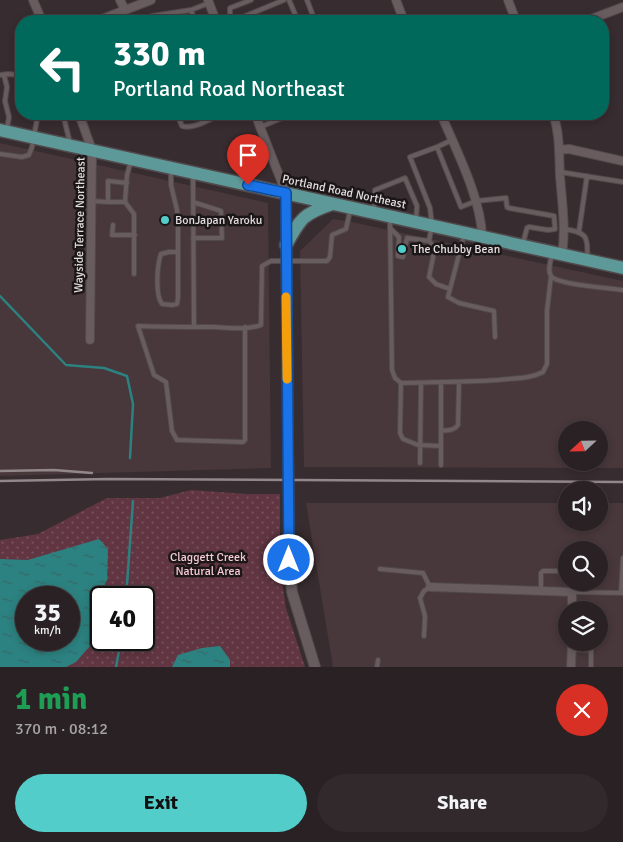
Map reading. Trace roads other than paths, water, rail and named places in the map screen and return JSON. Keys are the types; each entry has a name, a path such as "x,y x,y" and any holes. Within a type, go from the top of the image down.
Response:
{"main road":[{"name":"Portland Road Northeast","path":"3,130 374,212 390,222 416,222 432,225 623,268"},
{"path":"286,245 301,219 313,210 333,204"}],"street":[{"path":"33,0 39,15"},
{"path":"120,0 125,10"},
{"path":"112,15 151,0"},
{"path":"396,0 402,15"},
{"path":"508,0 514,15"},
{"path":"208,1 214,15"},
{"path":"602,15 623,7"},
{"name":"Wayside Terrace Northeast","path":"82,120 92,150 90,340"},
{"path":"257,120 286,193 289,560 292,592 315,667"},
{"path":"444,120 476,201 482,236"},
{"path":"555,120 564,225 564,239 557,253"},
{"path":"559,150 569,149 623,161"},
{"path":"430,587 570,592 571,601"},
{"path":"571,651 571,667"}],"lane":[{"path":"232,15 230,8 251,0"},
{"path":"248,15 284,0"},
{"path":"289,0 295,15"},
{"path":"307,0 313,15"},
{"path":"158,15 191,10 208,1"},
{"path":"191,10 193,15"},
{"path":"3,130 9,117 5,101 7,86 2,75 15,75"},
{"path":"0,154 22,157 29,155 37,120"},
{"path":"65,120 70,145"},
{"path":"180,120 182,126 186,128 208,120"},
{"path":"260,127 277,120"},
{"path":"429,241 432,225 430,208 410,157 452,140"},
{"path":"436,147 461,207 476,201 506,198 507,207 509,208 553,215 555,219 564,225 586,236 588,244 586,260"},
{"path":"131,159 126,183 125,202 134,214 134,274"},
{"path":"171,167 170,185 178,216 178,252 177,304 162,304 158,299 158,262 161,254 178,252"},
{"path":"193,172 194,327"},
{"path":"560,172 623,182"},
{"path":"579,231 587,176"},
{"path":"374,212 375,190 405,178 417,206 416,222"},
{"path":"108,202 108,181 126,183"},
{"path":"92,201 125,202"},
{"path":"193,202 221,211 222,238 193,238"},
{"path":"245,327 245,440 243,442 177,440 172,431 166,382 154,375 138,326 245,327 261,325 262,266 271,261 322,262 329,260 332,236 346,229 351,207"},
{"path":"523,245 527,228 553,230 555,229 555,219"},
{"path":"390,222 400,237 398,256 403,257 407,238 429,241 435,248 429,277 436,284 450,289"},
{"path":"390,222 392,370 395,378 402,383 459,382 535,376 544,372 547,364 547,311 551,276 549,269 557,253"},
{"path":"112,224 112,235 135,236"},
{"path":"464,233 448,297 459,303 494,311 495,337"},
{"path":"551,276 557,281 589,287 623,290"},
{"path":"441,382 441,466"},
{"path":"441,431 455,429 458,425 459,382"},
{"path":"402,383 400,433 403,439 421,445 441,446"},
{"path":"420,383 420,463"},
{"path":"570,592 622,593 623,558"},
{"path":"380,569 423,573 430,587 424,591 420,598 425,616 424,636"},
{"path":"541,591 541,573 543,571 558,571"},
{"path":"591,651 591,667"},
{"path":"377,667 378,660"}],"water":[{"path":"99,539 108,549 107,580 104,586 90,586 90,646 76,662 66,667 0,667 0,559 28,560"},
{"path":"220,646 230,660 230,667 172,667 178,655 202,648"}],"waterway":[{"path":"0,296 66,365 104,368 127,376 133,404 130,458"},
{"path":"127,586 133,501"},
{"path":"116,667 119,651"}],"railway":[{"path":"0,471 54,470 92,473"},
{"path":"0,481 108,479 623,482"}],"place":[{"name":"BonJapan Yaroku","path":"165,220"},
{"name":"The Chubby Bean","path":"402,249"}],"park label":[{"name":"Claggett Creek Natural Area","path":"208,564"}]}
